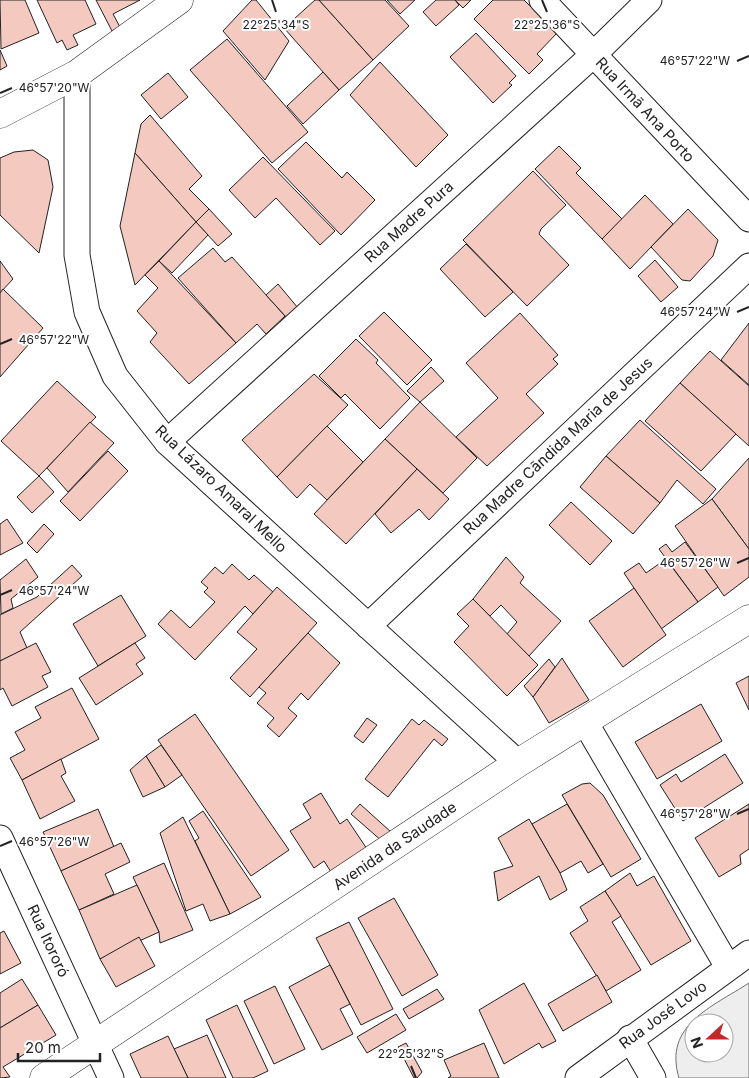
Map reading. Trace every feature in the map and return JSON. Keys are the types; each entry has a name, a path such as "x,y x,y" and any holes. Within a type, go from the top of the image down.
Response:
{"main road":[{"path":"0,114 77,74 179,0"},
{"name":"Avenida da Saudade","path":"44,1078 518,762 749,619"}],"street":[{"name":"Rua Irmã Ana Porto","path":"542,0 749,219"},
{"name":"Rua Madre Pura","path":"167,442 593,54 649,0"},
{"name":"Rua Lázaro Amaral Mello","path":"77,74 77,255 87,312 115,376 167,442 518,762"},
{"name":"Rua Madre Cãndida Maria de Jesus","path":"368,626 749,266"},
{"path":"585,722 728,967"},
{"name":"Rua Itororó","path":"0,838 110,1078"},
{"name":"Rua José Lovo","path":"578,1078 630,1038 749,953"},
{"path":"630,1038 654,1078"}],"shaded area":[{"path":"749,983 749,1078 679,1078 676,1060 678,1044 684,1031 684,1063 734,1063 734,1013 702,1013"}],"building":[{"path":"0,0 25,0 39,33 1,49"},
{"path":"37,0 85,0 96,24 73,35 78,45 67,50 62,40 57,43"},
{"path":"96,0 140,0 113,14 120,27 112,31"},
{"path":"252,0 256,0 289,41 265,80 223,31"},
{"path":"315,0 319,0 373,60 339,90 284,28"},
{"path":"319,0 385,0 409,26 373,60"},
{"path":"387,0 415,0 400,14"},
{"path":"436,0 455,0 459,5 436,26 423,12"},
{"path":"455,0 471,0 463,8"},
{"path":"493,0 524,0 557,33 537,54 543,60 529,74 474,19"},
{"path":"476,33 516,76 509,83 512,85 493,103 450,57"},
{"path":"227,39 308,132 272,163 190,70"},
{"path":"0,50 7,66 0,70"},
{"path":"380,62 448,135 416,167 350,95"},
{"path":"323,72 339,90 303,124 287,106"},
{"path":"168,73 188,97 161,119 141,95"},
{"path":"150,115 202,176 189,189 209,209 196,222 135,153 141,124"},
{"path":"306,142 342,178 347,172 375,200 341,235 278,169"},
{"path":"559,146 581,168 576,173 622,219 602,239 535,169"},
{"path":"33,150 48,160 53,187 39,253 0,215 0,158 14,152"},
{"path":"135,153 196,222 135,285 120,226"},
{"path":"263,157 335,231 320,245 276,198 255,218 229,190"},
{"path":"533,171 566,205 541,229 539,234 569,265 527,306 463,240"},
{"path":"645,195 673,224 630,269 602,239"},
{"path":"209,209 232,234 218,246 196,222"},
{"path":"688,209 718,240 713,256 690,281 682,280 651,247"},
{"path":"196,222 208,235 172,273 159,261"},
{"path":"466,244 513,292 485,317 440,269"},
{"path":"213,248 225,262 232,257 285,316 266,334 257,324 236,343 178,278"},
{"path":"655,260 678,287 661,302 638,276"},
{"path":"0,261 13,279 0,293"},
{"path":"159,261 236,343 189,384 150,342 157,333 137,311 158,288 145,275"},
{"path":"278,284 298,308 287,318 266,295"},
{"path":"3,289 43,328 0,377 0,293"},
{"path":"384,312 432,360 407,385 359,336"},
{"path":"520,313 558,355 553,359 558,364 526,394 544,413 487,466 456,437 498,398 466,363"},
{"path":"749,323 749,385 721,360"},
{"path":"356,339 378,360 376,363 410,398 380,429 345,394 341,398 319,376"},
{"path":"710,351 749,386 749,446 680,383"},
{"path":"431,367 444,381 420,402 407,391"},
{"path":"314,374 348,405 277,477 242,440"},
{"path":"57,381 96,417 39,476 1,441"},
{"path":"680,383 736,434 701,471 645,421"},
{"path":"420,402 477,458 443,493 385,439"},
{"path":"640,420 716,489 703,504 677,480 660,503 606,456"},
{"path":"90,422 114,443 68,492 47,468"},
{"path":"327,426 363,462 327,500 310,484 297,498 277,477"},
{"path":"385,439 417,469 346,544 314,514"},
{"path":"108,451 128,471 80,521 60,501"},
{"path":"606,456 660,503 633,534 580,487"},
{"path":"749,458 749,549 712,499"},
{"path":"417,469 449,499 429,520 419,509 391,533 375,514"},
{"path":"39,476 54,492 32,513 17,497"},
{"path":"712,499 749,549 749,577 724,596 675,526"},
{"path":"571,502 612,541 590,565 549,525"},
{"path":"7,519 23,543 0,555 0,524"},
{"path":"44,524 54,534 37,553 27,543"},
{"path":"685,542 718,587 698,602 659,549 666,544 672,552"},
{"path":"506,557 524,577 520,583 561,621 529,656 507,634 517,622 501,605 490,616 473,599"},
{"path":"26,559 38,577 11,599 13,608 1,614 0,580"},
{"path":"666,559 698,602 661,629 624,573 639,563 646,573"},
{"path":"232,564 249,580 254,575 273,592 253,614 245,606 195,660 158,624 171,610 190,628 215,602 204,592 208,588 201,582 215,567 223,574"},
{"path":"72,565 82,576 20,632 27,648 0,661 0,615 37,597"},
{"path":"277,587 317,623 250,697 230,678 257,649 237,632"},
{"path":"634,588 666,635 623,667 589,621"},
{"path":"121,595 146,636 98,666 73,624"},
{"path":"473,599 538,665 507,696 454,642 469,626 457,614"},
{"path":"308,633 340,663 308,700 301,693 288,708 297,716 279,737 267,726 274,718 257,703 266,693 259,687"},
{"path":"36,643 51,672 42,676 48,687 12,706 3,688 0,690 0,661"},
{"path":"135,643 145,658 136,664 143,674 96,705 79,678"},
{"path":"562,658 589,700 549,723 533,697"},
{"path":"549,659 555,667 533,697 524,686"},
{"path":"749,676 749,710 736,683"},
{"path":"72,688 99,739 22,780 10,758 25,750 15,732 41,718 35,707"},
{"path":"701,704 722,741 657,779 635,742"},
{"path":"195,714 289,850 251,876 158,740"},
{"path":"367,718 377,725 363,743 354,736"},
{"path":"412,719 419,725 424,720 448,739 442,746 434,739 388,797 365,779"},
{"path":"161,745 182,775 165,787 146,756"},
{"path":"725,754 743,783 683,821 660,785 676,774 681,782"},
{"path":"146,756 165,787 143,797 130,770"},
{"path":"61,759 66,773 61,776 75,801 40,819 22,780"},
{"path":"590,783 603,795 641,859 611,877 562,795 582,784"},
{"path":"321,793 340,824 347,819 367,849 331,872 324,861 314,868 290,831 311,818 303,804"},
{"path":"360,804 391,832 383,842 351,814"},
{"path":"567,804 603,864 588,873 581,861 560,873 532,824"},
{"path":"749,804 749,849 740,855 741,864 719,877 695,838"},
{"path":"98,809 114,847 61,871 43,832"},
{"path":"203,811 261,897 230,914 195,841 199,838 189,821"},
{"path":"183,817 230,914 210,921 203,904 186,911 160,833"},
{"path":"529,819 560,873 567,890 550,900 539,876 498,901 494,872 513,866 498,838"},
{"path":"121,843 130,862 105,874 114,894 79,910 61,871"},
{"path":"164,863 193,930 160,943 159,932 133,877"},
{"path":"630,873 637,886 654,876 691,941 651,965 605,891"},
{"path":"137,885 159,932 100,959 79,910"},
{"path":"605,891 621,916 612,922 641,970 606,991 570,933 588,921 580,907"},
{"path":"394,898 438,975 402,996 358,918"},
{"path":"349,922 393,1009 361,1025 316,938"},
{"path":"4,931 21,963 0,974 0,933"},
{"path":"139,937 155,966 116,987 100,959"},
{"path":"330,965 350,1004 340,1009 353,1034 322,1050 289,987"},
{"path":"597,975 612,1002 563,1031 548,1004"},
{"path":"22,979 38,1005 0,1028 0,993"},
{"path":"524,983 556,1041 542,1048 539,1043 504,1064 479,1010"},
{"path":"275,986 305,1049 274,1064 244,1001"},
{"path":"437,989 444,999 409,1019 403,1009"},
{"path":"38,1005 56,1035 3,1067 10,1077 0,1078 0,1028"},
{"path":"237,1005 268,1071 253,1078 233,1078 206,1020"},
{"path":"396,1014 406,1030 367,1053 357,1037"},
{"path":"207,1035 226,1078 188,1078 174,1049"},
{"path":"168,1036 188,1078 141,1078 130,1054"},
{"path":"406,1043 422,1072 417,1078 414,1078 398,1047"},
{"path":"484,1043 499,1078 448,1078 451,1076 444,1060"}]}
